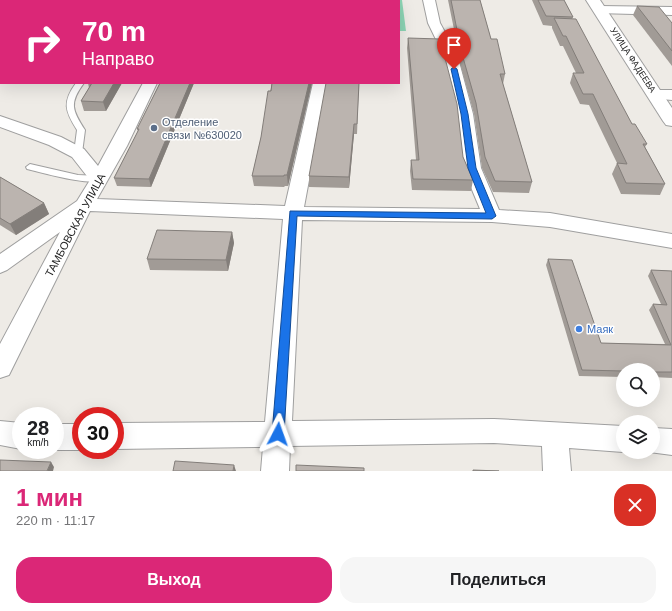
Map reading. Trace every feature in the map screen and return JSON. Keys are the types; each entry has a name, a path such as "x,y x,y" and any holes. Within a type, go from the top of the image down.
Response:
{"street":[{"path":"429,0 434,23 450,54 465,114 472,168 492,216"},
{"path":"596,5 672,11"},
{"name":"УЛИЦА ФАДЕЕВА","path":"596,5 672,121"},
{"name":"ТАМБОВСКАЯ УЛИЦА","path":"0,368 84,205 119,146 150,84"},
{"path":"275,471 293,213 320,84"},
{"path":"655,95 672,95"},
{"path":"0,121 55,141 78,153 99,178"},
{"path":"0,265 84,205 293,213 492,216 550,220 672,241"},
{"path":"124,436 494,431 616,438"},
{"path":"0,433 12,435"},
{"path":"555,434 557,471"},
{"path":"660,441 672,442"}],"lane":[{"path":"78,153 81,130 72,116 70,107 72,94 79,84"},
{"path":"30,167 78,178 99,178"}],"green space":[{"path":"400,0 402,0 406,31 400,31"}],"building":[{"path":"451,0 480,0 491,39 497,39 505,74 500,74 532,182 495,181 485,157 476,103 458,40"},
{"path":"538,0 564,0 573,17 546,16"},
{"path":"637,6 659,7 672,23 672,51"},
{"path":"554,18 576,19 632,124 635,124 647,144 643,144 665,184 626,183 617,163 627,164 593,94 583,94 573,73 584,73 566,36 563,36"},
{"path":"408,38 440,39 457,104 463,157 473,180 413,179 411,160 419,160"},
{"path":"91,84 113,84 103,102 81,101"},
{"path":"160,84 190,84 149,179 114,178 139,129 137,129"},
{"path":"272,84 309,84 287,175 252,176 261,137 268,91 271,91"},
{"path":"326,84 359,84 357,124 354,124 349,177 309,176"},
{"path":"0,177 44,203 10,224 0,218"},
{"path":"157,230 232,232 226,260 147,259"},
{"name":"Маяк","path":"548,259 572,260 601,343 671,345 653,304 667,305 651,270 672,271 672,372 660,372 660,363 616,363 616,371 582,370"},
{"path":"0,460 51,462 47,471 0,471"},
{"path":"175,461 234,465 233,471 173,471"},
{"path":"296,465 364,468 364,471 296,471"},
{"path":"473,470 499,471 473,471"}],"place":[{"name":"Отделение связи №630020","path":"154,128"},
{"name":"Маяк","path":"579,329"}],"route":[{"path":"278,434 293,213 492,216 472,168 465,114 454,69"}]}
